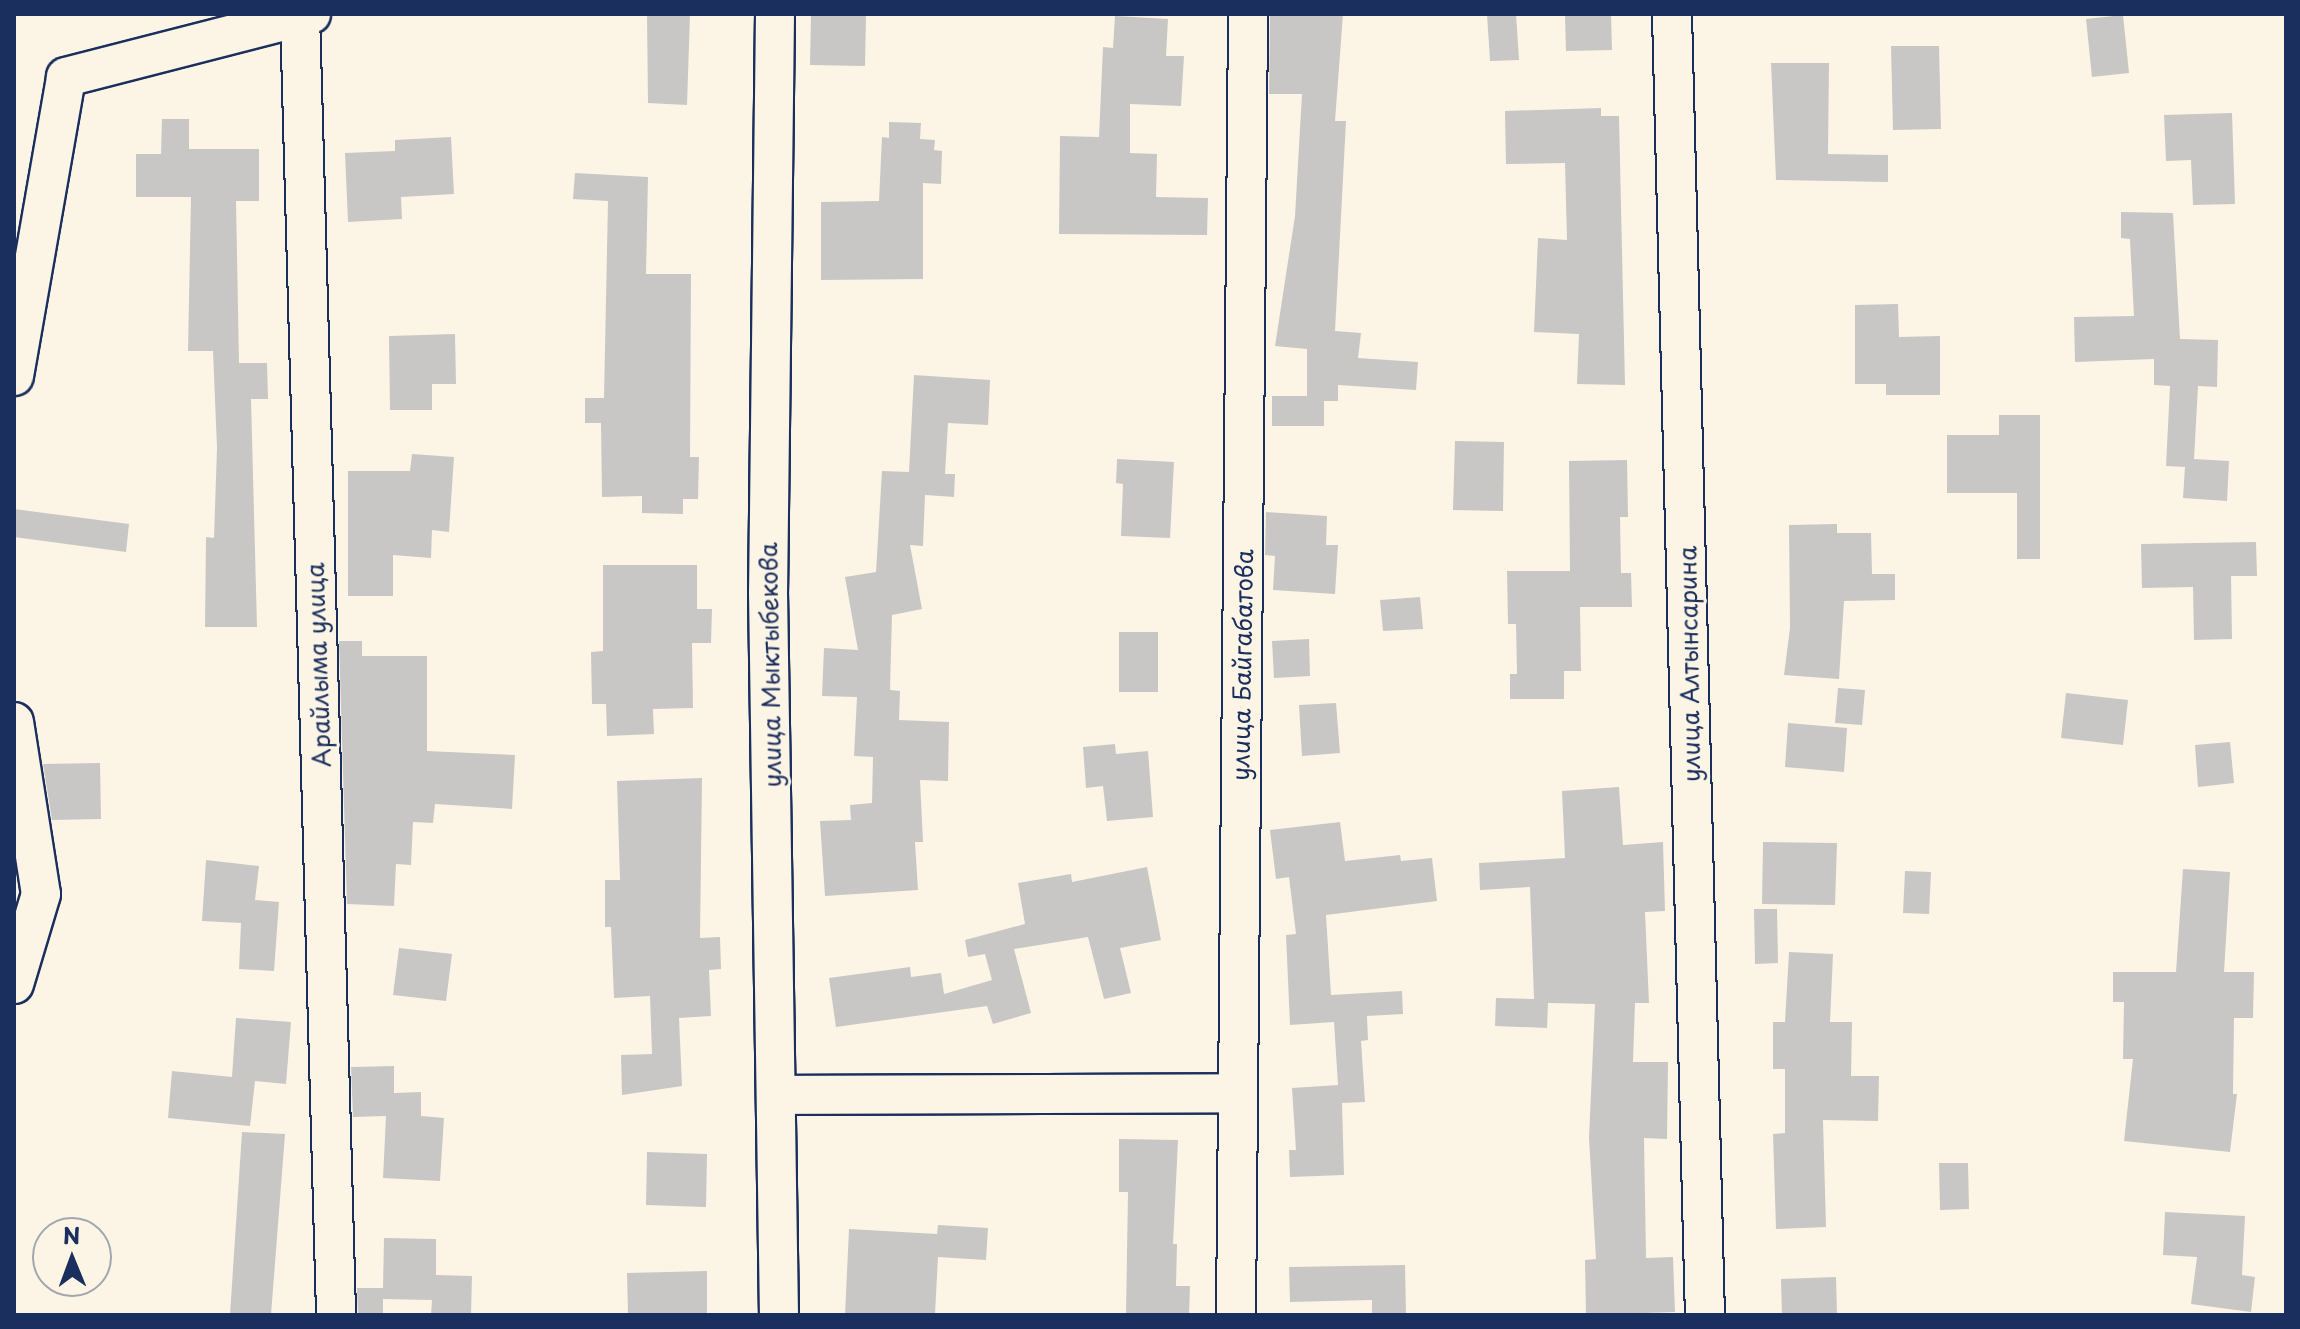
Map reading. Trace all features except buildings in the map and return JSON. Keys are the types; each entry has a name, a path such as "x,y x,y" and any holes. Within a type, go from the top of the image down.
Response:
{"street":[{"path":"14,376 66,77 311,14"},
{"name":"улица Мыктыбекова","path":"775,14 768,592 779,1315"},
{"name":"улица Байгабатова","path":"1236,1315 1248,14"},
{"name":"улица Алтынсарина","path":"1672,14 1705,1315"},
{"name":"Арайлыма улица","path":"300,15 336,1315"},
{"path":"14,722 41,894 14,984"},
{"path":"776,1095 1238,1093"}]}
